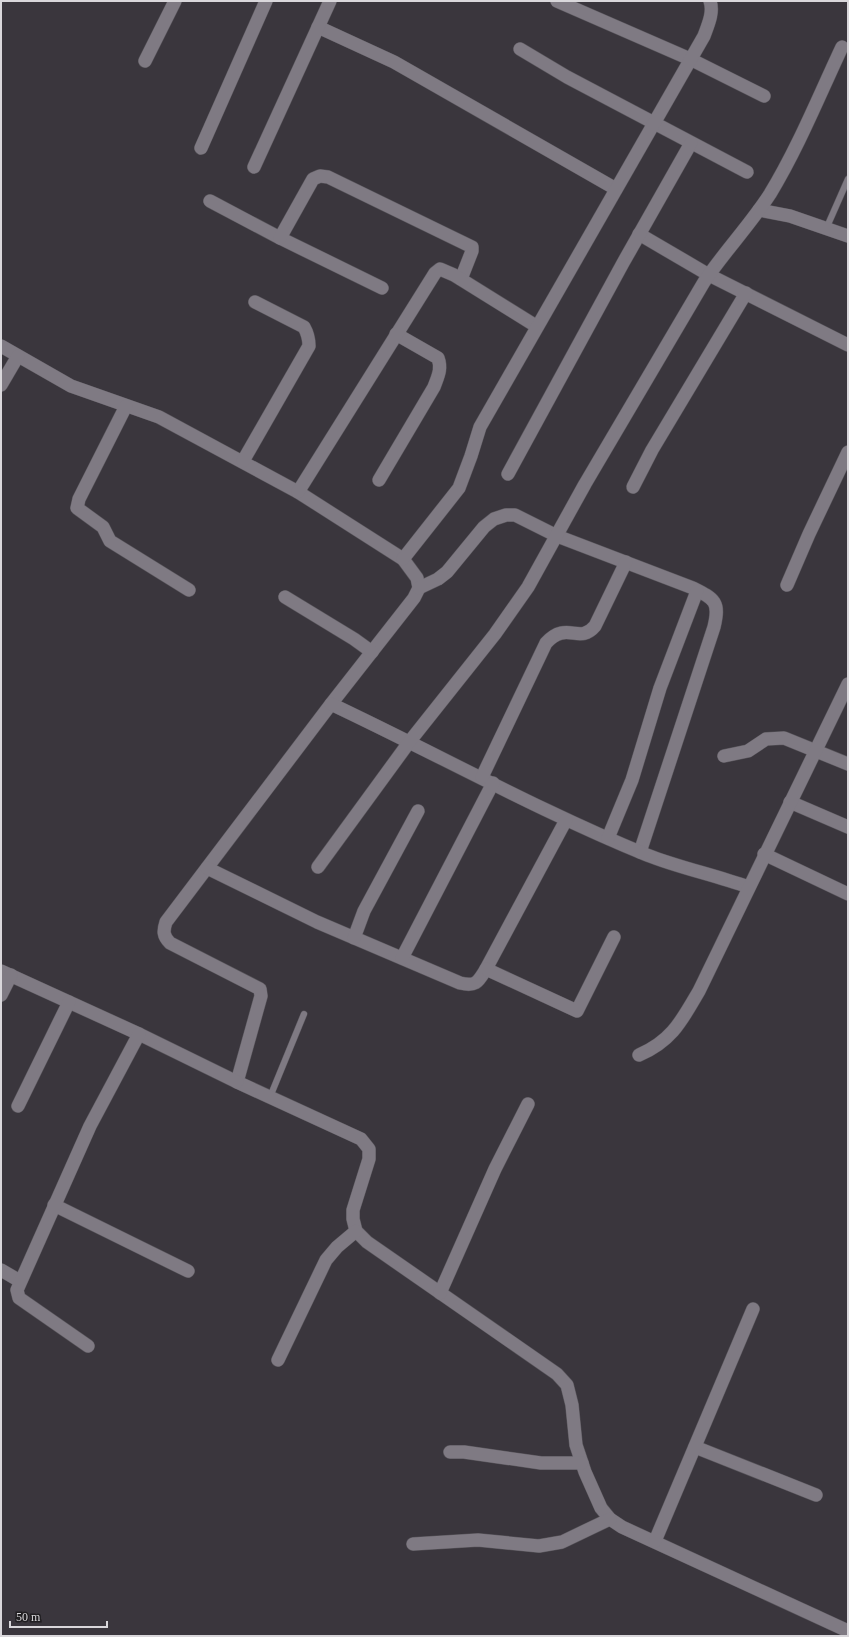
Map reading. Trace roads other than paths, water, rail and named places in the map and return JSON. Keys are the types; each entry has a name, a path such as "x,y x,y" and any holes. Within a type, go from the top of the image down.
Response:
{"street":[{"path":"145,61 175,1"},
{"path":"201,148 266,1"},
{"path":"254,167 330,1"},
{"path":"557,1 690,59 764,96"},
{"path":"403,559 459,488 466,474 480,427 536,326 690,59 709,23 710,1"},
{"path":"318,27 394,62 616,189"},
{"path":"318,867 410,741 495,634 528,586 585,484 708,275 759,210 782,174 842,47"},
{"path":"520,49 567,77 747,172"},
{"path":"508,474 639,234 691,143"},
{"path":"280,238 313,179 320,176 328,177 472,247 472,251 461,279"},
{"path":"210,201 280,238 382,288"},
{"path":"759,210 790,216 848,236"},
{"path":"639,234 708,275 848,345"},
{"path":"298,492 396,334 435,273 440,269 461,279 536,326"},
{"path":"633,487 652,450 746,294"},
{"path":"243,461 308,346 309,340 309,335 304,327 255,302"},
{"path":"379,480 434,387 440,374 441,366 438,358 396,334"},
{"path":"1,346 71,386 159,417 243,461 298,492 403,559 417,578 419,588 414,598 331,704 166,922 164,930 165,938 170,943 260,989 261,996 237,1082"},
{"path":"1,385 18,356"},
{"path":"126,406 79,499 77,508 103,527 110,542 189,590"},
{"path":"787,585 809,534 848,452"},
{"path":"419,588 438,580 447,572 484,528 500,517 515,515 557,536 626,562 711,598 716,604 718,612 714,627 640,852"},
{"path":"402,958 488,780 546,643 552,636 561,632 583,634 589,632 594,626 626,562"},
{"path":"608,838 632,780 660,688 697,591"},
{"path":"285,597 354,639 372,652"},
{"path":"639,1055 655,1048 668,1038 681,1022 699,991 748,886 848,684"},
{"path":"331,704 410,741 566,820 640,852 748,886"},
{"path":"724,756 748,751 766,739 784,738 848,764"},
{"path":"790,802 848,827"},
{"path":"354,938 364,911 418,811"},
{"path":"207,868 310,919 470,986 478,982 486,969 566,820"},
{"path":"764,854 848,894"},
{"path":"486,969 578,1011 614,937"},
{"path":"1,995 6,973 361,1139 369,1149 369,1158 366,1174 353,1210 353,1219 356,1231 366,1242 557,1374 567,1385 572,1404 576,1445 601,1508 610,1519 622,1527 847,1628"},
{"path":"18,1106 69,1002"},
{"path":"88,1346 19,1298 17,1290 90,1126 139,1034"},
{"path":"440,1293 495,1169 528,1104"},
{"path":"54,1205 188,1271"},
{"path":"278,1360 326,1260 337,1247 356,1231"},
{"path":"1,1270 20,1281"},
{"path":"655,1542 753,1309"},
{"path":"695,1447 816,1495"},
{"path":"450,1452 541,1462 582,1463"},
{"path":"414,1544 478,1540 539,1546 562,1542 610,1519"}],"lane":[{"path":"826,229 848,179"},
{"path":"270,1097 304,1014"}]}
